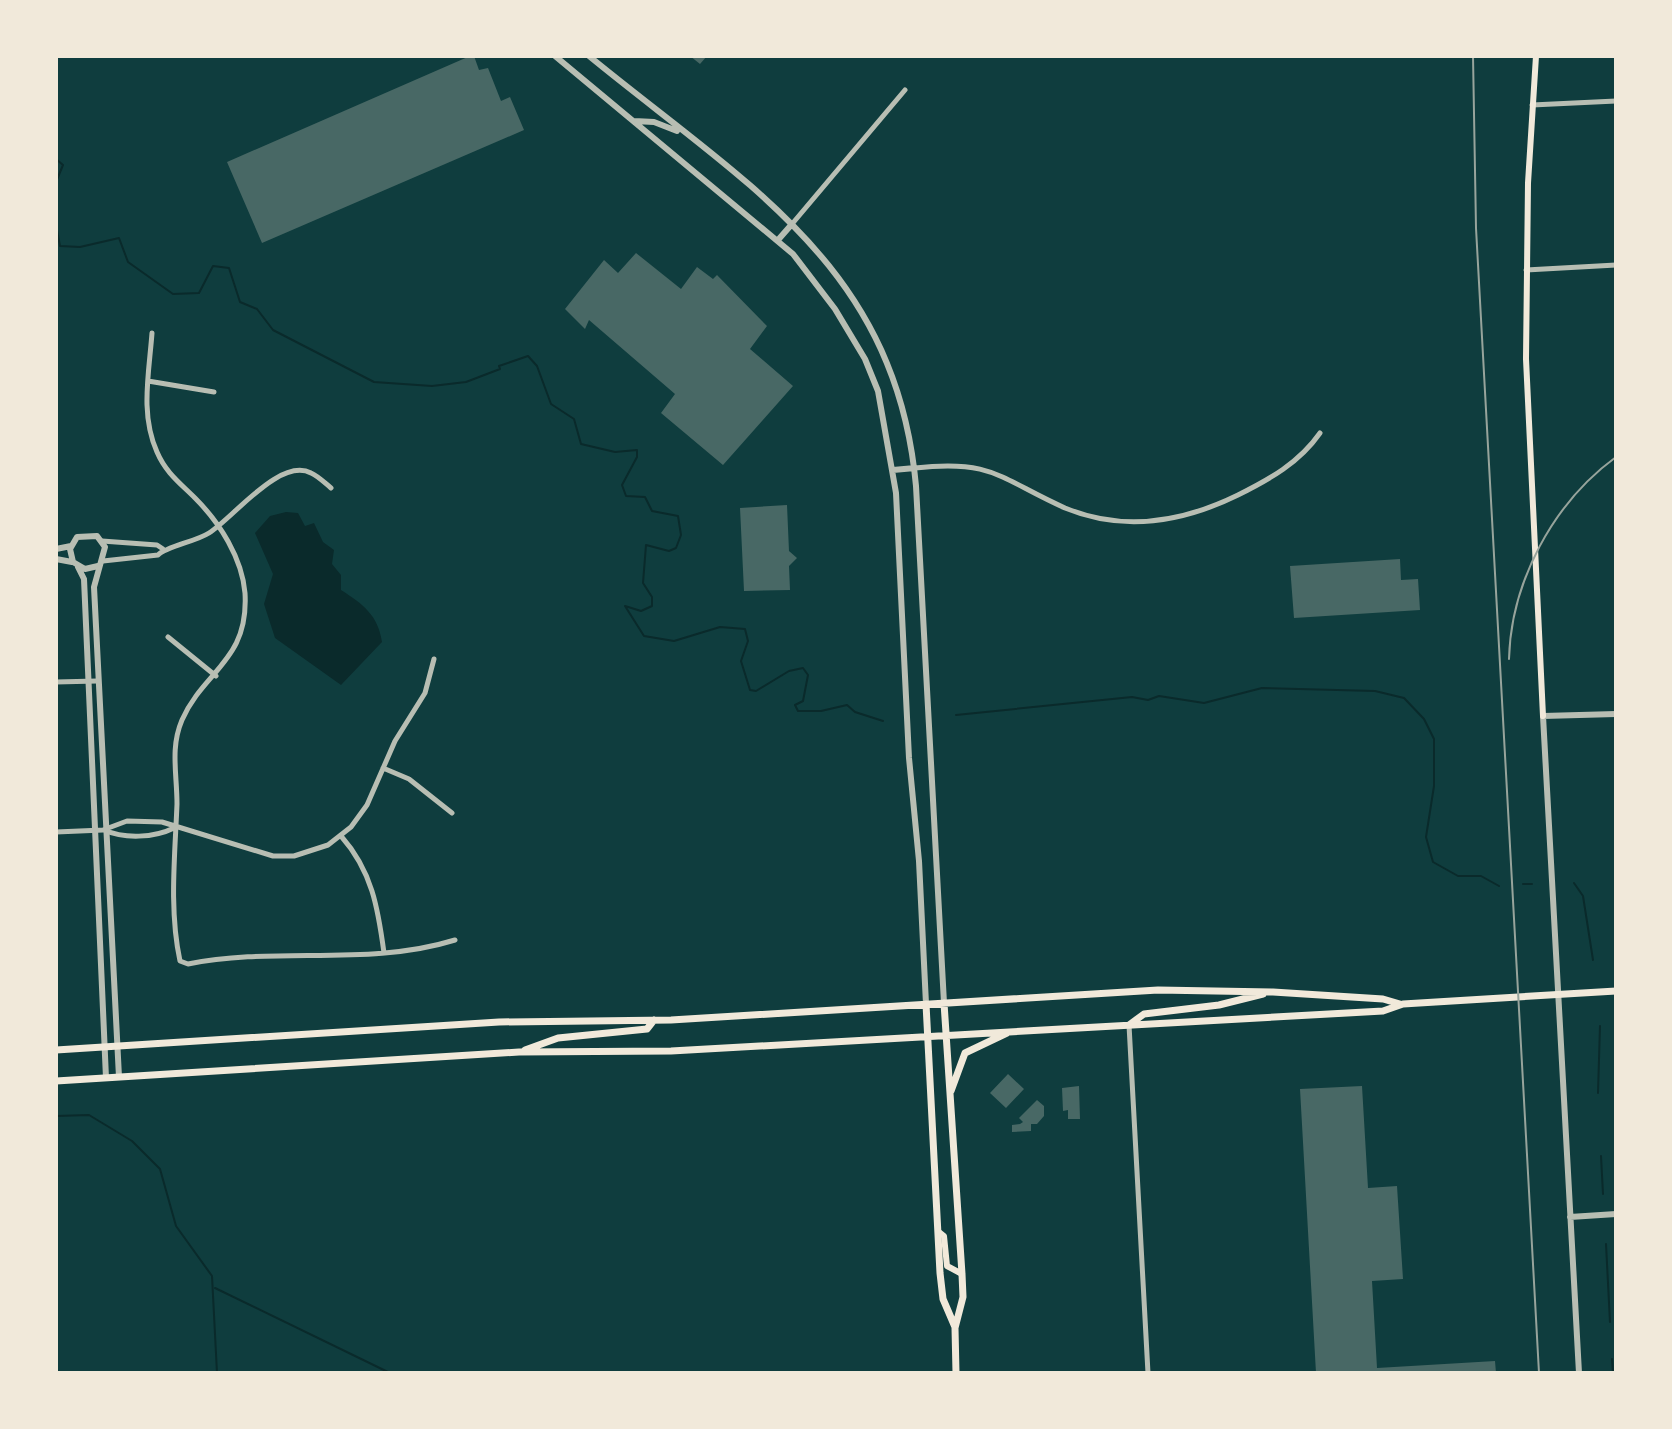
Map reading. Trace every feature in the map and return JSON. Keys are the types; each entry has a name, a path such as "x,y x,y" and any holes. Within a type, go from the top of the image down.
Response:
{"main road":[{"path":"1536,56 1526,270 1526,359 1543,716"},
{"path":"56,1050 499,1022 654,1020 1158,990 1273,992 1383,999 1403,1004"},
{"path":"56,1081 519,1052 671,1051 1383,1011 1403,1004 1616,991"},
{"path":"1129,1025 1144,1014 1219,1005 1273,992"},
{"path":"944,1003 963,1297 955,1328 956,1373"},
{"path":"926,1004 943,1299 955,1328"},
{"path":"519,1052 558,1038 647,1029 654,1020"},
{"path":"949,1097 965,1053 1014,1030"},
{"path":"939,1232 944,1236 947,1266 962,1274"}],"street":[{"path":"555,56 778,240 813,277 865,359 878,391 893,470 926,1004"},
{"path":"589,56 792,224 836,270 876,333 907,419 915,468 944,1003"},
{"path":"778,240 905,90"},
{"path":"1532,105 1616,101"},
{"path":"633,121 654,122 684,134"},
{"path":"1526,270 1616,265"},
{"path":"152,333 145,407 156,452 170,476 195,499 218,528 240,567 245,604 238,640 216,676 189,709 178,733 174,759 173,875 180,961 188,964 384,953 455,940"},
{"path":"148,381 214,392"},
{"path":"893,470 962,464 980,467 1080,513 1114,521 1162,521 1220,504 1283,471 1320,433"},
{"path":"56,559 76,564 100,563 158,555 163,549 192,543 218,528 267,483 290,471 310,472 331,488"},
{"path":"56,549 71,546 83,534 102,541 157,545 163,549"},
{"path":"102,541 94,587 103,830 119,1077"},
{"path":"71,546 84,579 106,1078"},
{"path":"141,546 142,556"},
{"path":"168,637 216,676"},
{"path":"56,832 103,830 118,822 162,822 273,856 313,851 341,836 367,805 403,726 425,693 434,659"},
{"path":"56,682 97,681"},
{"path":"1579,1373 1543,716 1616,714"},
{"path":"383,768 409,779 452,813"},
{"path":"143,821 143,835"},
{"path":"103,830 118,836 163,834 174,828"},
{"path":"341,836 363,865 375,894 384,953"},
{"path":"1129,1025 1148,1373"},
{"path":"1570,1217 1616,1214"}],"water":[{"path":"298,513 305,526 314,523 323,542 334,550 332,564 341,575 341,590 368,611 380,633 382,642 341,685 275,638 264,604 273,574 255,533 270,516"}],"building":[{"path":"474,56 479,70 488,68 501,101 510,97 524,130 262,243 227,162"},
{"path":"690,56 707,56 700,64"},
{"path":"636,253 681,289 697,267 713,279 717,275 767,326 750,349 793,386 723,465 661,413 675,394 589,320 585,329 565,309 604,260 618,273"},
{"path":"787,505 789,551 797,558 789,566 790,590 744,591 740,508"},
{"path":"1400,559 1401,580 1418,579 1420,610 1294,618 1290,566"},
{"path":"1008,1074 1024,1089 1006,1108 990,1093"},
{"path":"1079,1086 1080,1119 1068,1119 1068,1110 1063,1111 1062,1088"},
{"path":"1362,1086 1368,1188 1397,1186 1403,1279 1372,1281 1377,1368 1495,1361 1496,1373 1316,1373 1300,1089"},
{"path":"1037,1100 1044,1106 1044,1116 1037,1124 1031,1124 1031,1131 1012,1132 1012,1125 1023,1122 1019,1118"}],"waterway":[{"path":"56,159 63,165 56,182"},
{"path":"56,225 60,246 80,247 119,238 128,262 173,294 199,293 213,266 229,268 240,302 257,309 273,330 374,382 432,386 466,382 528,356 537,366 551,404 574,419 581,444 615,452 637,450 637,457 622,485 626,496 645,497 652,511 678,516 681,535 676,548 669,551 646,545 643,583 652,597 652,606 641,611 625,606 644,636 674,641 720,627 745,629 748,641 741,661 750,690 756,691 789,671 803,668 808,675 803,701 795,705 798,711 821,711 847,705 855,712 883,721"},
{"path":"956,715 1132,697 1148,700 1159,696 1204,703 1262,688 1375,691 1404,698 1424,719 1434,739 1434,786 1426,837 1433,862 1458,876 1481,876 1499,886"},
{"path":"1574,883 1583,896 1593,960"},
{"path":"1523,884 1532,884"},
{"path":"1598,1093 1600,1026"},
{"path":"56,1116 89,1115 132,1141 160,1169 176,1226 212,1276 217,1373"},
{"path":"1601,1156 1603,1194"},
{"path":"1606,1244 1610,1322"},
{"path":"215,1288 390,1373"},
{"path":"1612,1359 1613,1373"}],"railway":[{"path":"1473,56 1476,228 1539,1373"},
{"path":"1509,659 1518,601 1540,546 1573,497 1616,457"}]}
